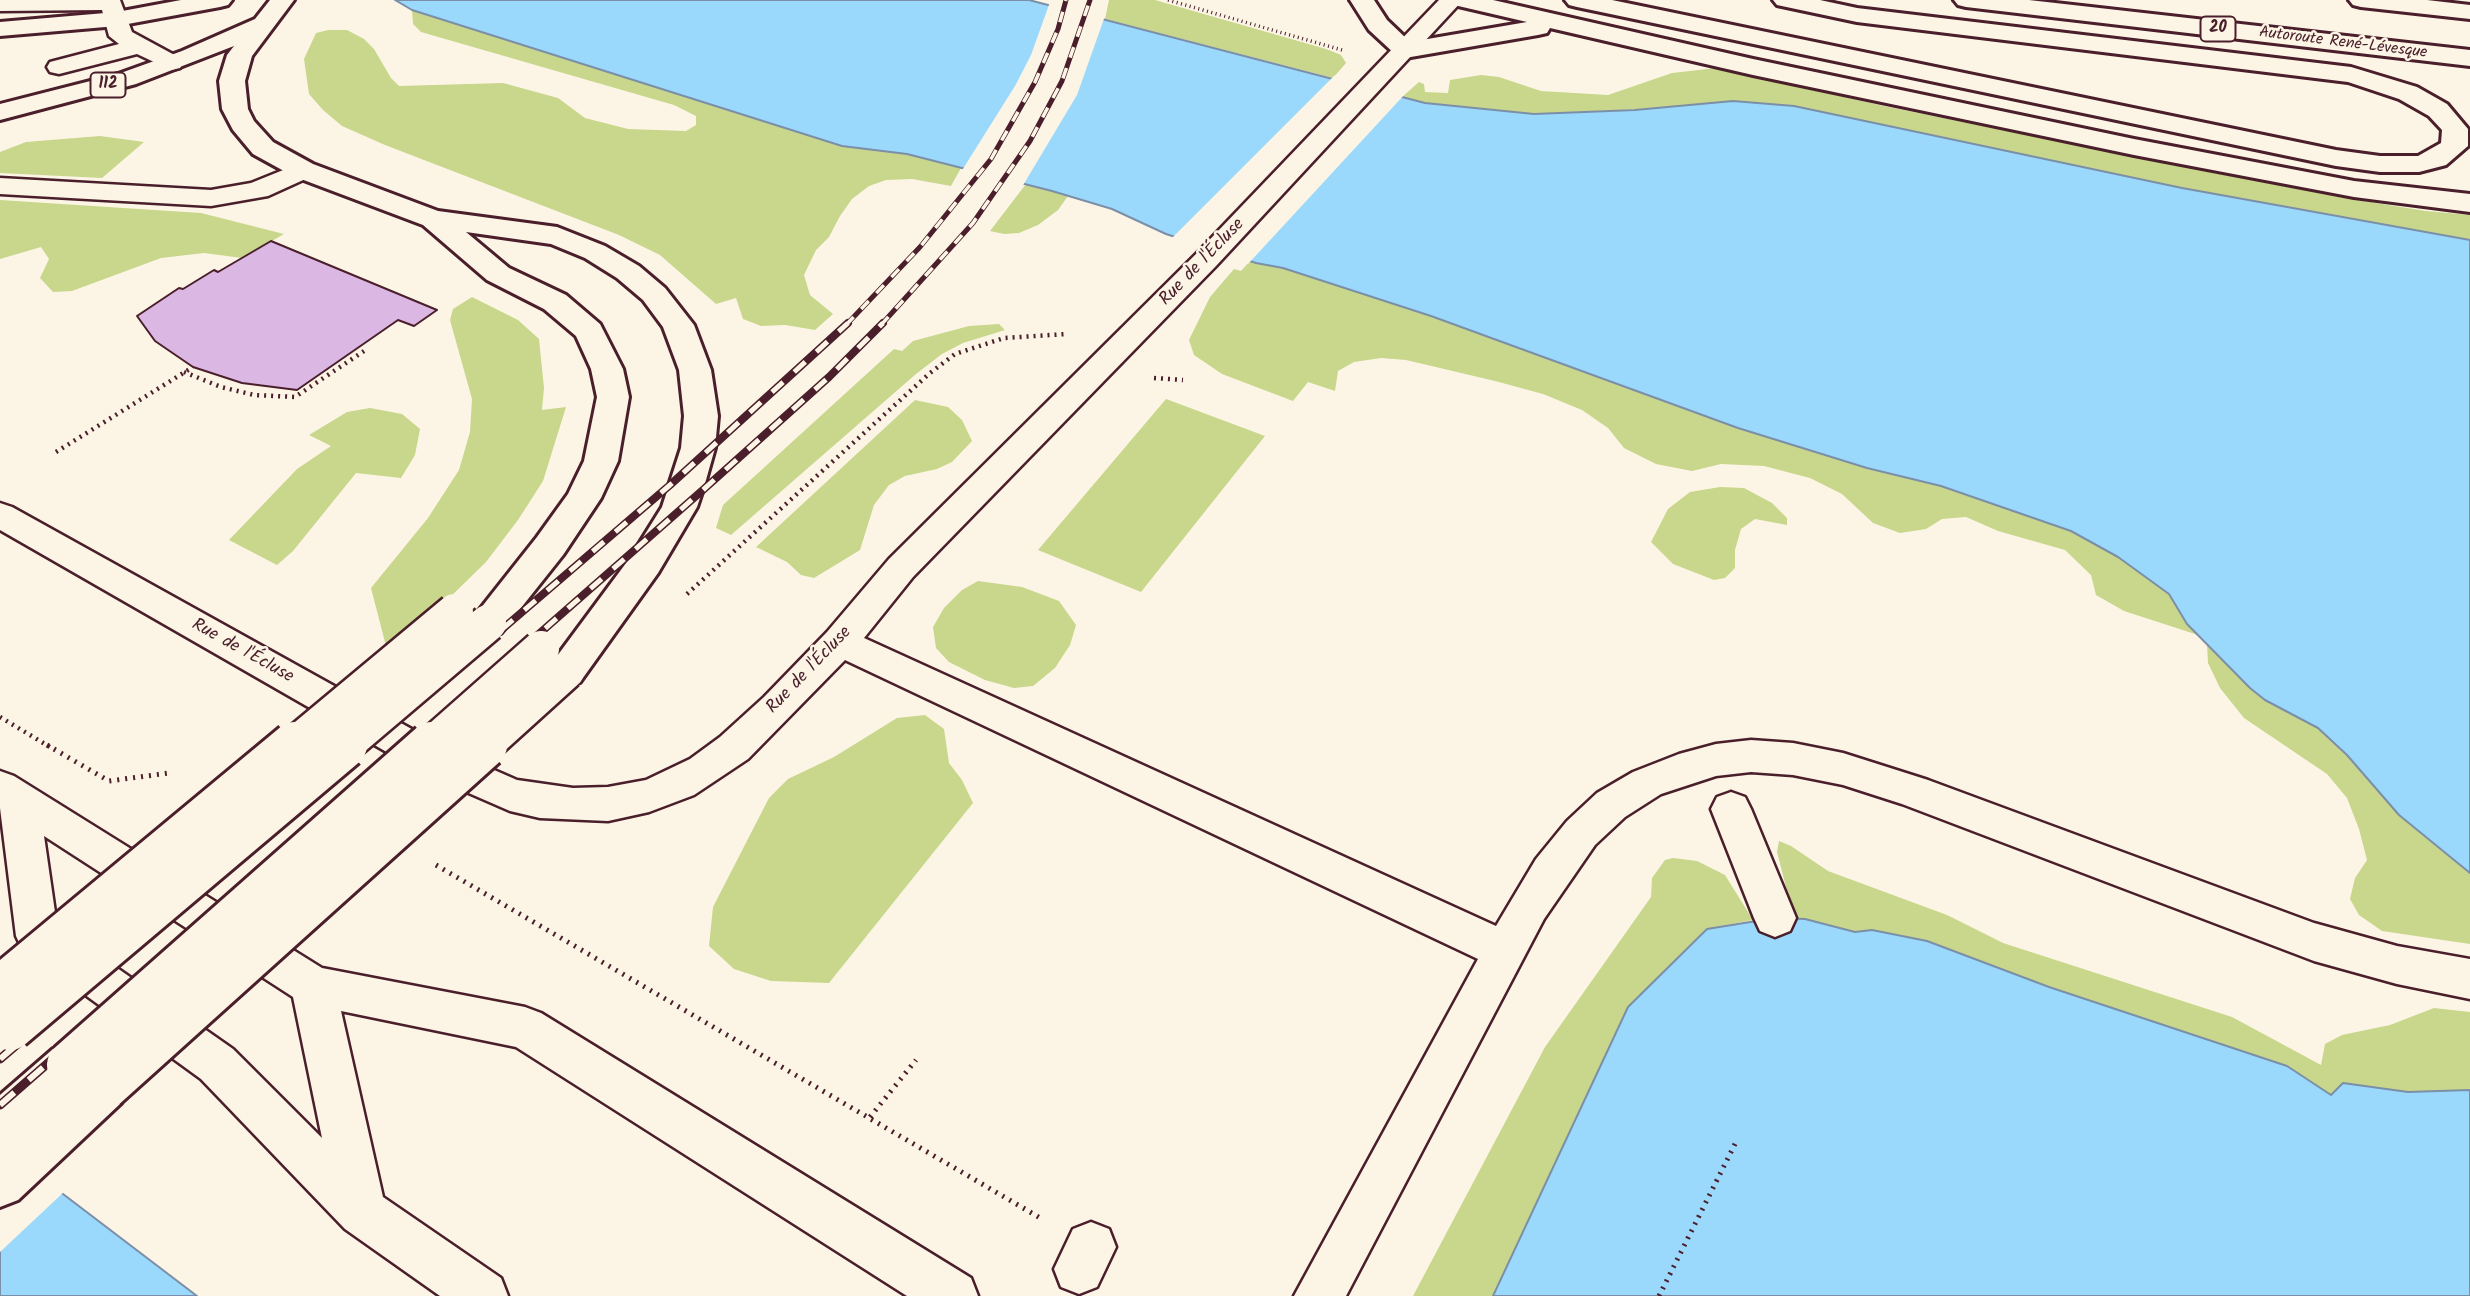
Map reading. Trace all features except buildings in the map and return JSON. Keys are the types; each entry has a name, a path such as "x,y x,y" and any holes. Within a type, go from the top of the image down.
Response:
{"main road":[{"path":"260,26 282,0"},
{"name":"112","path":"0,112 72,95 172,64 260,26 306,0"},
{"path":"1362,0 1378,25 1405,50 1558,24"},
{"path":"1462,0 1558,24 2023,125 2273,175 2396,195 2470,203"},
{"path":"1577,0 2336,158 2379,164 2419,164 2436,159 2454,146 2455,129 2438,110 2389,86 2351,75 1857,15 1785,0"},
{"name":"Autoroute René-Lévesque","path":"1966,0 2470,58"},
{"path":"2361,0 2470,12"},
{"path":"0,29 117,19 216,1"},
{"name":"112","path":"260,26 240,55 232,81 235,109 247,130 263,148 303,170 433,219"},
{"path":"0,1035 472,618 550,546 583,498 601,461 613,397 607,369 594,339 575,317 555,302 498,274 433,219"},
{"path":"0,1182 614,606 645,564 679,507 698,448 701,416 699,393 695,370 678,325 654,294 614,262 557,236 433,219"},
{"path":"0,990 472,618"},
{"path":"0,1127 554,660"}],"lane":[{"name":"Rue de l'Écluse","path":"0,515 439,763 510,794 540,802 608,804 649,796 681,784 734,748 840,642 901,568 1206,260 1380,79 1451,0"},
{"path":"0,5 111,3 121,36 172,64"},
{"path":"60,67 141,46"},
{"path":"0,186 211,198 258,190 303,170"},
{"path":"840,642 1505,951"},
{"path":"1319,1296 1505,951 1551,872 1581,833 1611,805 1647,783 1679,770 1716,760 1751,756 1793,759 1843,769 1914,792 2314,942 2386,963 2470,979"},
{"path":"9,793 313,986 525,1028 953,1296"},
{"path":"9,793 37,936 217,1064 362,1212 484,1296"},
{"path":"1731,809 1775,918"},
{"path":"313,986 362,1212"}],"path":[{"path":"1168,0 1329,46"},
{"path":"699,583 954,354 1004,338 1074,334"},
{"path":"184,372 221,387 254,395 295,397 364,351"},
{"path":"56,452 192,367"},
{"path":"1142,378 1183,380"},
{"path":"0,717 108,781 173,773"},
{"path":"426,859 1049,1223"},
{"path":"870,1117 916,1060"},
{"path":"1659,1296 1736,1142"}],"green space":[{"path":"1109,0 1155,0 1326,49 1341,55 1346,63 1333,78 1105,19"},
{"path":"412,10 842,146 907,154 961,168 951,186 912,179 886,180 869,186 852,199 829,237 816,250 804,275 810,295 833,314 815,330 785,325 761,326 743,319 736,298 716,304 660,255 619,235 385,145 342,126 323,110 309,94 304,59 316,33 347,30 364,39 374,49 391,78 399,86 503,83 558,98 585,118 628,129 686,131 696,125 696,116 674,105 421,32 413,24"},
{"path":"1716,68 1884,106 2190,168 2345,198 2470,215 2470,240 2182,188 1682,107 1534,114 1425,103 1402,97 1419,82 1424,84 1425,92 1448,93 1450,80 1481,75 1499,77 1541,91 1608,95 1672,73"},
{"path":"100,136 144,142 102,178 0,173 0,152 26,142"},
{"path":"1026,184 1068,196 1058,210 1038,225 1019,233 990,231"},
{"path":"0,200 201,213 284,234 242,258 204,253 161,258 72,291 53,292 40,278 49,259 41,247 0,259"},
{"path":"1250,261 1283,268 1431,316 1738,428 1867,468 1941,486 2071,531 2118,557 2169,594 2187,624 2198,635 2124,611 2096,595 2091,575 2065,550 1998,531 1966,517 1942,519 1926,529 1900,533 1873,523 1842,494 1810,478 1764,466 1721,464 1692,471 1656,464 1624,448 1608,428 1582,410 1543,394 1495,381 1406,360 1381,358 1354,362 1338,371 1335,391 1308,382 1293,401 1222,374 1194,355 1189,340 1210,297 1234,269 1241,271"},
{"path":"472,297 518,320 539,339 544,388 542,410 566,407 543,481 518,520 486,562 441,606 387,650 371,588 428,518 459,470 470,432 472,399 450,320 453,309"},
{"path":"999,324 1005,330 963,343 942,354 916,374 731,535 716,528 723,505 894,349 902,351 913,341 969,326"},
{"path":"1166,399 1265,436 1141,592 1038,550"},
{"path":"915,400 948,407 962,420 972,441 952,462 937,469 905,476 889,485 874,505 860,550 814,578 801,575 787,562 756,547"},
{"path":"370,408 402,414 420,429 415,455 401,478 356,473 293,551 277,565 229,540 297,469 331,446 309,435 347,412"},
{"path":"1720,487 1744,488 1772,503 1787,518 1787,525 1755,519 1741,529 1735,550 1735,568 1725,578 1714,580 1673,564 1651,542 1668,509 1690,492"},
{"path":"978,581 1022,587 1059,601 1076,625 1070,645 1055,668 1033,686 1014,688 985,680 949,662 936,648 933,627 944,608 962,590"},
{"path":"2207,644 2265,700 2318,728 2347,755 2399,815 2470,873 2470,944 2382,931 2359,915 2350,899 2355,878 2367,860 2347,798 2327,774 2244,718 2220,688 2208,663"},
{"path":"925,715 944,729 949,763 962,780 973,803 829,983 771,981 734,969 709,946 713,907 769,798 788,779 834,757 897,718"},
{"path":"1779,841 1828,871 1947,915 2003,943 2232,1017 2321,1065 2325,1044 2342,1035 2390,1025 2434,1008 2470,1012 2470,1090 2408,1092 2343,1083 2331,1095 2287,1066 2049,987 1927,941 1872,930 1855,932 1794,918 1777,852"},
{"path":"1673,858 1697,861 1725,875 1753,920 1706,929 1628,1007 1493,1296 1413,1296 1545,1047 1651,897 1652,878 1665,860"}],"water":[{"path":"395,0 1029,0 1425,103 1534,114 1635,110 1733,101 1794,106 2182,188 2470,240 2470,873 2399,815 2347,755 2318,728 2265,700 2250,688 2187,624 2169,594 2118,557 2071,531 1941,486 1867,468 1738,428 1431,316 1283,268 1256,263 1166,234 1112,209 907,154 842,146 412,10"},
{"path":"1775,918 1805,919 1855,932 1872,930 1927,941 2049,987 2287,1066 2331,1095 2343,1083 2408,1092 2470,1090 2470,1296 1493,1296 1628,1007 1707,929"},
{"path":"0,1146 197,1296 0,1296"}],"pier":[{"path":"1050,2 1105,16 1077,95 1022,187 961,172 1015,86 1031,55"},
{"path":"1335,75 1405,94 1248,264 1171,239"},
{"path":"0,1142 65,1191 0,1252"}],"railway":[{"path":"847,324 920,247 991,159 1035,82 1058,29 1066,0"},
{"path":"881,325 973,223 1030,141 1062,81 1090,0"},
{"path":"365,747 670,485 847,324"},
{"path":"410,747 704,489 829,377 881,325"},
{"path":"0,1059 367,745"},
{"path":"0,1105 412,745"}]}
